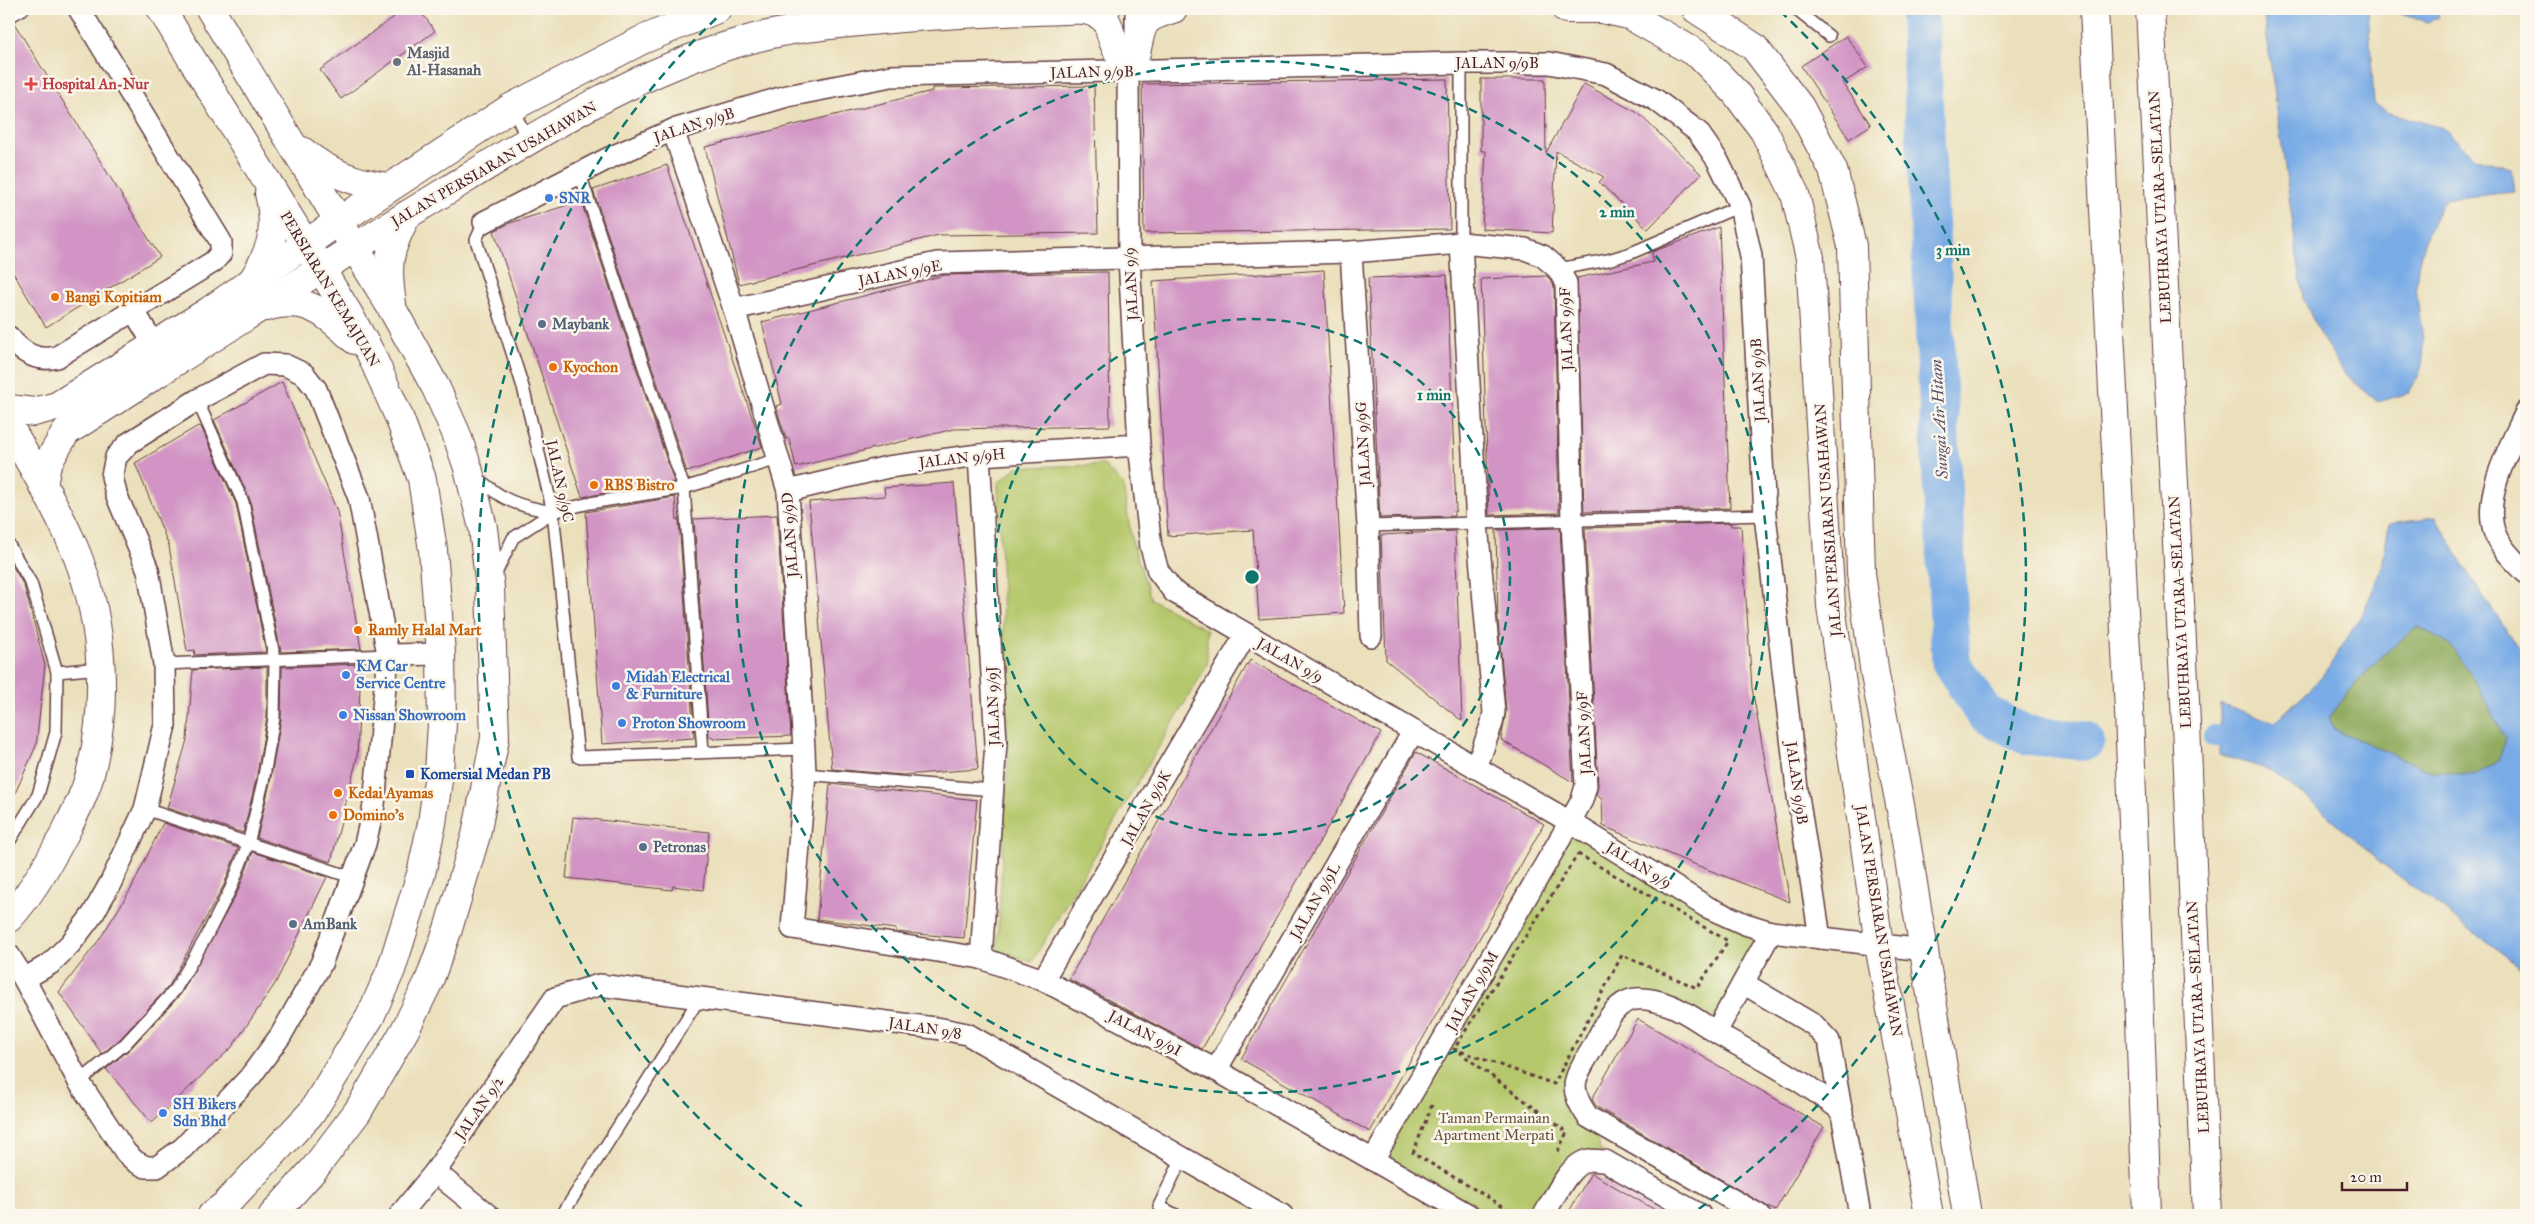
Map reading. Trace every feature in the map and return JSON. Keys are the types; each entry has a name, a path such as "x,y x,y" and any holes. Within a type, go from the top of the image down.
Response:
{"main road":[{"name":"PERSIARAN KEMAJUAN","path":"161,9 371,354 399,417 422,479 433,550 441,654 442,723 432,823 421,874 391,970 370,1017 312,1112 225,1205 212,1215"},
{"path":"210,9 394,312 436,388 456,433 468,468 482,528 490,588 495,738 476,835 448,930 429,981 405,1030 358,1111 315,1168 273,1215"},
{"name":"JALAN PERSIARAN USAHAWAN","path":"161,357 251,284 304,245 512,107 642,40 717,9"},
{"path":"1093,9 1107,22 1127,59"},
{"name":"JALAN PERSIARAN USAHAWAN","path":"161,357 260,309 354,247 561,121 670,67 744,41 806,27 947,13 1093,9"},
{"path":"1127,59 1140,28 1146,21 1173,9"},
{"name":"JALAN PERSIARAN USAHAWAN","path":"1566,9 1602,9 1629,15 1699,55 1735,92 1764,131 1795,194 1810,258 1831,606 1880,945 1930,1215"},
{"name":"JALAN PERSIARAN USAHAWAN","path":"1696,9 1754,47 1800,107 1833,170 1852,246 1861,574 1875,675 1924,950 1967,1215"},
{"path":"2094,9 2132,769 2147,1215"},
{"name":"LEBUHRAYA UTARA–SELATAN","path":"2150,9 2185,701 2186,765 2207,1215"},
{"path":"291,142 327,170 369,185 390,187"},
{"path":"251,284 268,255 273,232 273,210 268,184"},
{"path":"394,312 390,286 390,250 406,215"},
{"path":"260,309 292,302 304,304 332,320 371,354"},
{"path":"9,409 34,412 57,406 161,357"},
{"path":"43,486 47,464 66,432 161,357"},
{"path":"9,426 43,486 73,545 87,587 97,628 101,704 92,766 86,786 58,846 9,918"}],"street":[{"path":"9,337 16,346 29,355 44,360 57,357 213,262 221,254 221,242 79,9"},
{"name":"JALAN 9/9","path":"1115,9 1127,59"},
{"name":"JALAN 9/9","path":"1136,9 1127,59 1129,256 1140,445 1151,547 1158,571 1174,592 1570,822 1707,907 1745,924 1772,932 1924,950"},
{"name":"JALAN 9/9B","path":"484,222 610,158 673,130 787,96 891,76 1088,72 1127,59 1161,70 1461,63 1549,63 1606,74 1656,100 1698,132 1718,161 1740,206 1751,256 1765,515 1797,789 1820,938"},
{"name":"JALAN 9/9D","path":"673,130 734,309 788,491 805,774 792,928"},
{"path":"1462,243 1477,524 1494,712 1476,768"},
{"name":"JALAN 9/9F","path":"1129,256 1351,252 1462,243 1525,249 1543,256 1558,268 1566,282 1572,522 1587,771 1582,800 1570,822"},
{"name":"JALAN 9/9G","path":"1351,252 1368,526 1371,636"},
{"name":"JALAN 9/9E","path":"734,309 937,263 1129,256"},
{"path":"134,311 161,357"},
{"path":"9,955 24,979 79,1082 126,1153 136,1162 157,1167 183,1148 250,1077 280,1035 321,964 366,844 374,806 388,655 359,498 316,388 304,374 285,364 264,364 196,400 129,443 116,457 112,476 116,494 148,570 164,664 164,725 145,809 111,882 71,943 50,964 24,979"},
{"path":"2526,412 2508,451 2491,499 2490,518 2495,535 2508,554 2526,573"},
{"name":"JALAN 9/9H","path":"788,491 888,467 979,455 1140,445"},
{"name":"JALAN 9/9J","path":"979,455 996,742 981,958"},
{"name":"JALAN 9/9K","path":"1043,980 1246,634"},
{"path":"388,655 441,654"},
{"name":"JALAN 9/9L","path":"1216,1070 1413,732"},
{"name":"JALAN 9/9M","path":"1373,1160 1570,822"},
{"name":"JALAN 9/9I","path":"792,928 981,958 1043,980 1216,1070 1469,1215"},
{"path":"1716,1032 1772,932"},
{"path":"1743,984 1814,1025 1823,1032 1828,1041 1860,1215"},
{"name":"JALAN 9/8","path":"555,998 599,985 942,1029 967,1034 1282,1215"},
{"name":"JALAN 9/2","path":"400,1215 435,1172 555,998"},
{"path":"1759,1215 1588,1117 1577,1101 1574,1086 1580,1070 1613,1012 1628,1001 1647,999 1670,1005 1822,1095 1842,1111"},
{"path":"1544,1215 1574,1168 1588,1160 1605,1162 1700,1215"},
{"path":"435,1172 488,1215"}],"lane":[{"path":"9,17 23,9"},
{"path":"1795,9 1829,36"},
{"path":"1461,63 1462,243"},
{"path":"512,107 528,141"},
{"path":"580,174 684,488 703,752 804,749"},
{"path":"1558,268 1608,260 1631,253 1740,206"},
{"name":"JALAN 9/9C","path":"484,222 476,240 523,387 553,512 578,757 703,752"},
{"path":"79,1082 125,1044 175,990 206,937 232,888 248,844 263,782 274,718 275,660 243,502 196,400"},
{"path":"490,588 499,563 513,538 553,512 590,503 684,488 778,459"},
{"path":"468,468 490,489 514,504 553,512"},
{"path":"1368,526 1572,522 1765,515"},
{"path":"9,545 31,583 57,672 56,732 38,795 9,842"},
{"path":"164,664 388,655"},
{"path":"57,672 100,668"},
{"path":"805,774 992,790"},
{"path":"145,809 354,878"},
{"path":"562,1215 699,999"},
{"path":"1176,1215 1159,1206 1182,1158"}],"path":[{"path":"1450,1057 1454,1049 1578,854 1728,941 1697,988 1622,955 1554,1084 1454,1049"},
{"path":"1454,1049 1567,1132 1555,1157"},
{"path":"1433,1101 1413,1153 1518,1215"}],"green space":[{"path":"1104,465 1123,485 1132,541 1151,599 1207,630 1207,665 1032,962 997,951 1008,758 998,483 1017,467"},
{"path":"2419,626 2447,642 2468,669 2505,738 2499,761 2474,775 2433,772 2334,729 2329,718 2370,668 2393,646"},
{"name":"Taman Permainan Apartment Merpati","path":"1570,822 1771,932 1716,1032 1628,1001 1580,1070 1588,1117 1605,1161 1588,1160 1544,1215 1469,1215 1373,1160"}],"water":[{"path":"2263,9 2368,9 2374,104 2390,113 2444,128 2473,157 2511,168 2514,192 2445,199 2435,217 2423,247 2418,268 2417,301 2423,358 2420,372 2409,393 2378,402 2346,375 2319,333 2303,298"},
{"path":"2392,9 2436,9 2439,17 2427,22 2400,14"},
{"path":"2435,517 2479,590 2526,659 2526,971 2380,862 2304,795 2267,769 2220,755 2220,704 2275,722 2324,675 2364,611 2382,568 2389,523","holes":["2419,627 2447,642 2468,669 2505,738 2499,761 2474,775 2433,772 2334,729 2329,718 2359,680 2393,646"]}],"building":[{"path":"405,9 419,9 435,31 341,99 320,70"},
{"path":"14,23 160,257 46,327 9,266 9,24"},
{"path":"1846,36 1868,67 1843,83 1871,125 1849,139 1801,66"},
{"path":"1447,79 1450,229 1144,233 1142,84"},
{"path":"1481,79 1545,79 1546,153 1584,84 1638,113 1701,174 1648,229 1599,182 1604,177 1556,151 1552,233 1482,229 1486,151 1481,151"},
{"path":"1094,86 1098,233 939,235 739,284 705,147 932,91 932,88"},
{"path":"667,165 762,447 687,472 593,190"},
{"path":"581,201 674,482 582,497 494,231 510,223"},
{"path":"1719,227 1730,508 1584,512 1577,278 1653,262 1652,252"},
{"path":"1324,270 1344,613 1259,619 1253,530 1168,536 1153,281"},
{"path":"1108,272 1110,426 954,429 796,467 789,438 786,439 776,406 782,404 762,322 945,275"},
{"path":"1447,275 1456,511 1454,511 1454,516 1380,518 1368,278"},
{"path":"1547,276 1554,286 1559,513 1489,515 1481,279"},
{"path":"282,382 337,511 361,649 281,652 250,500 214,420"},
{"path":"198,426 201,427 236,504 266,652 194,655 195,650 187,651 169,546 135,463"},
{"path":"954,483 978,769 903,775 832,769 809,502 885,496 884,488"},
{"path":"675,497 677,520 679,520 694,738 602,744 586,512"},
{"path":"777,515 791,736 713,739 713,737 709,737 694,519"},
{"path":"1731,523 1731,526 1741,526 1752,688 1790,902 1603,826 1602,799 1596,795 1598,785 1585,528"},
{"path":"1560,528 1573,782 1501,740 1506,711 1498,620 1496,530"},
{"path":"1455,531 1462,721 1386,660 1381,535"},
{"path":"9,560 24,586 45,665 36,746 9,807"},
{"path":"1250,660 1381,733 1202,1049 1069,979"},
{"path":"361,664 357,758 331,862 257,838 270,783 281,719 282,667"},
{"path":"267,667 267,717 256,780 243,833 167,808 187,740 193,670"},
{"path":"1416,752 1544,824 1370,1132 1241,1059"},
{"path":"830,784 977,800 964,938 896,932 896,929 817,919"},
{"path":"573,817 709,832 703,890 673,886 672,890 566,878"},
{"path":"163,823 238,848 224,885 169,986 120,1039 102,1054 59,992 99,940 131,889"},
{"path":"253,852 327,877 275,984 232,1047 152,1123 106,1069 130,1049 181,994 238,891"},
{"path":"1638,1019 1824,1127 1775,1211 1597,1107 1592,1099"},
{"path":"1591,1173 1664,1215 1567,1215"}],"waterway":[{"name":"Sungai Air Hitam","path":"1919,9 1951,662 1984,713 2026,735 2085,741"},
{"path":"2214,736 2250,739"}],"place":[{"name":"Masjid Al-Hasanah","path":"397,62"},
{"name":"Hospital An-Nur","path":"31,84"},
{"name":"SNR","path":"549,198"},
{"name":"Bangi Kopitiam","path":"55,297"},
{"name":"Maybank","path":"542,324"},
{"name":"Kyochon","path":"553,367"},
{"name":"RBS Bistro","path":"594,485"},
{"name":"Ramly Halal Mart","path":"358,630"},
{"name":"KM Car Service Centre","path":"346,675"},
{"name":"Midah Electrical & Furniture","path":"616,686"},
{"name":"Nissan Showroom","path":"343,715"},
{"name":"Proton Showroom","path":"622,723"},
{"name":"Komersial Medan PB","path":"410,774"},
{"name":"Kedai Ayamas","path":"338,793"},
{"name":"Domino's","path":"333,815"},
{"name":"Petronas","path":"643,847"},
{"name":"AmBank","path":"293,924"},
{"name":"SH Bikers Sdn Bhd","path":"163,1113"}]}
